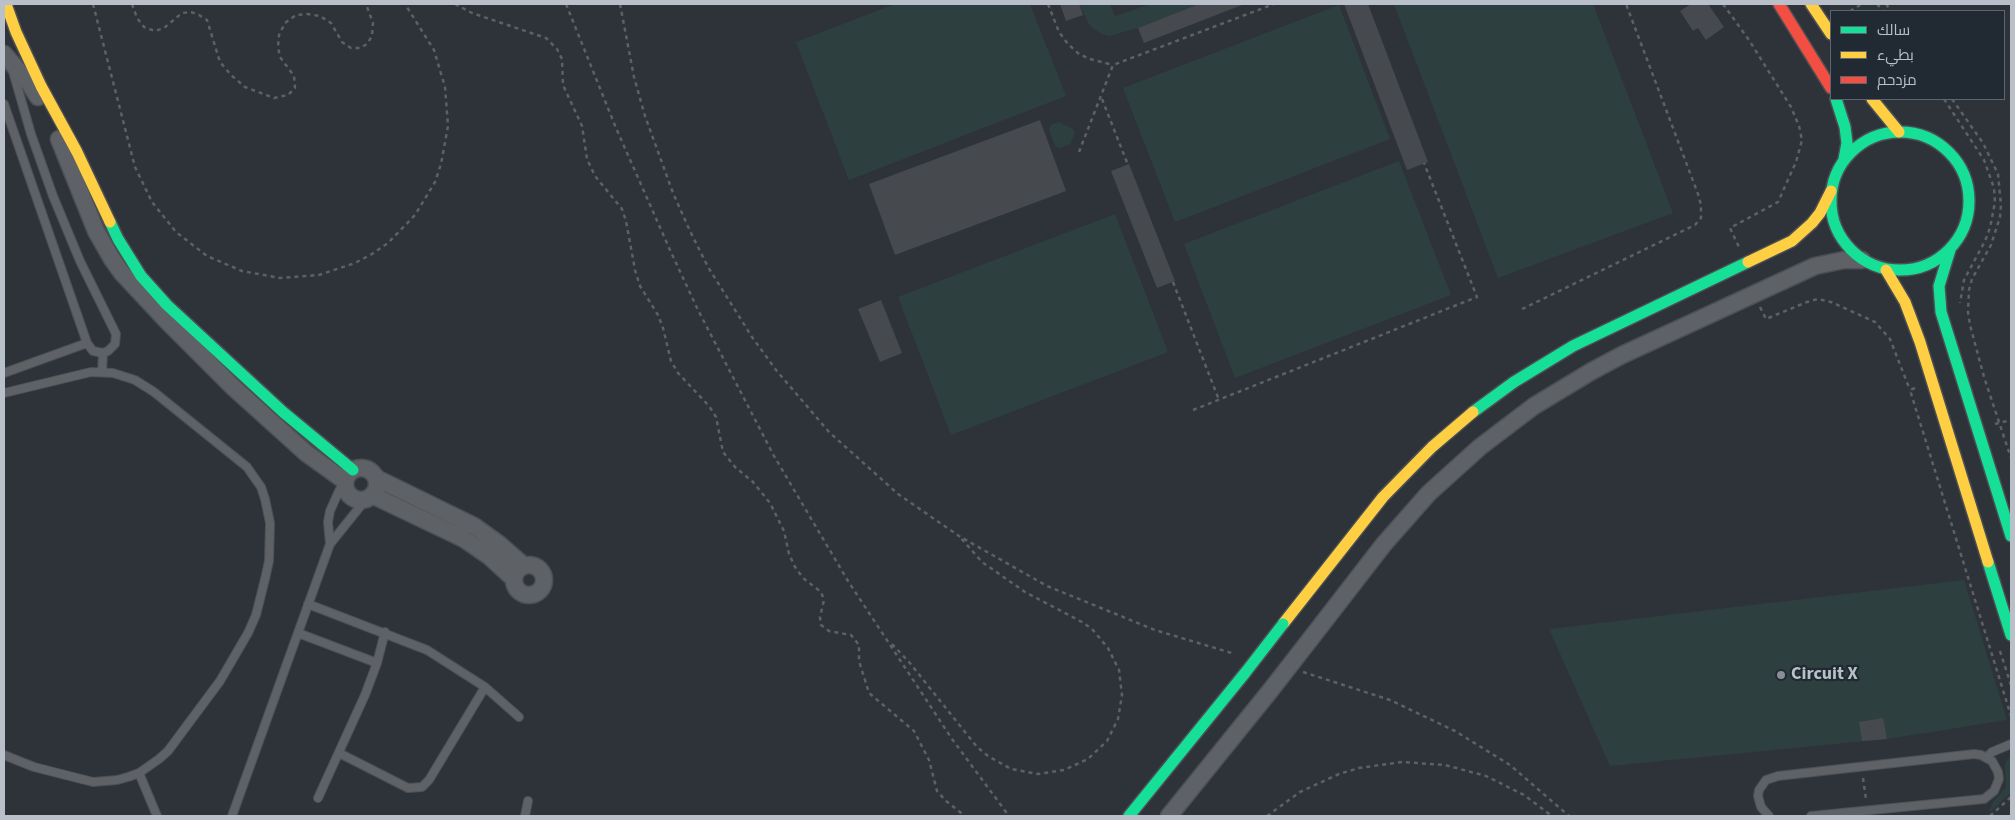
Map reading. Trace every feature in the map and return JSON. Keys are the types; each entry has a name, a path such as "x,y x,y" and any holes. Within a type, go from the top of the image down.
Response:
{"street":[{"path":"6,4 16,32 41,86 94,186 118,239 141,276 167,304 283,412 348,478 348,493 356,499 369,497 464,539 490,557 519,572 499,544 474,526 376,478 373,473 364,468 348,478"},
{"path":"1779,4 1830,86"},
{"path":"1811,4 1830,32"},
{"path":"10,54 45,110 66,154 96,231 112,260 234,388 306,453 348,478"},
{"path":"1129,816 1245,673 1383,497 1432,447 1485,402 1528,372 1573,346 1781,247 1802,232 1820,213 1844,159 1847,143 1845,127 1836,100"},
{"path":"1873,100 1899,132"},
{"path":"1844,159 1868,139 1878,135 1899,132 1924,136 1935,141 1954,158 1961,168 1969,192 1968,217 1961,234 1950,250 1939,286 1942,312 2011,536"},
{"path":"1831,191 1832,215 1835,226 1847,246 1862,260 1886,270 1904,271 1932,264 1950,250"},
{"path":"1168,816 1270,690 1384,544 1412,512 1454,470 1506,426 1592,371 1754,294 1815,266 1844,260 1862,260"},
{"path":"1886,270 1905,302 1920,342 2011,635"},
{"path":"369,497 375,490 376,478"}],"lane":[{"path":"16,32 10,54 21,103 53,196 80,262 116,334 112,348 103,353 93,351 87,343 4,107 21,103"},
{"path":"4,373 87,343"},
{"path":"102,372 103,353"},
{"path":"4,393 80,373 102,372 125,376 145,386 247,466 266,498 270,523 269,561 261,598 252,624 240,649 220,681 168,751 150,767 139,773 116,780 93,782 34,767 4,755"},
{"path":"330,544 328,522 330,512 338,491 348,478"},
{"path":"1997,492 2011,503"},
{"path":"232,816 330,544 369,497"},
{"path":"308,604 385,632 427,650 485,687 519,717"},
{"path":"318,798 365,696 377,663 385,632"},
{"path":"298,633 377,663"},
{"path":"339,753 408,788 422,787 429,780 485,687"},
{"path":"1987,757 1992,752 2011,744"},
{"path":"1769,816 1761,807 1758,796 1762,784 1772,777 1974,754 1987,757 1996,766 1999,779 1994,791 1984,798 1811,816"},
{"path":"139,773 157,816"},
{"path":"525,816 528,801"}],"path":[{"path":"93,4 135,167 152,202 176,232 207,256 242,271 280,278 299,278 337,270 372,254 402,230 420,207 435,182 441,164 448,126 445,87 434,50 405,4"},
{"path":"132,4 137,18 144,27 155,31 164,28 182,14 191,12 200,15 206,20 220,62 231,76 245,88 274,98 288,95 295,88 294,76 280,57 278,47 279,35 285,23 296,16 307,14 320,16 331,22 342,42 351,48 360,48 367,44 372,36 373,23 366,4"},
{"path":"455,4 472,13 546,38 557,49 562,59 563,85 582,126 587,159 595,176 622,208 640,286 658,315 671,361 678,374 709,406 716,418 718,434 724,452 735,467 753,482 770,503 784,531 795,567 803,578 822,592 824,600 820,617 821,626 828,631 851,636 859,645 859,661 869,693 914,731 929,760 937,790 946,801 965,816"},
{"path":"566,4 642,189 698,310 766,440 848,582 952,739 1009,816"},
{"path":"620,4 634,77 658,155 690,231 729,302 776,370 829,432 898,494 959,536 1047,586 1155,630 1244,656"},
{"path":"1048,4 1059,32 1068,44 1079,54 1113,65 1274,4"},
{"path":"1522,310 1695,225 1701,218 1701,205 1698,194 1626,4"},
{"path":"1723,4 1749,40 1791,107 1799,126 1802,140 1790,177 1778,202 1730,228 1747,263"},
{"path":"1079,152 1113,65"},
{"path":"1101,98 1128,165"},
{"path":"1945,100 1984,160 1990,172 1994,195 1990,228 1964,280 1960,305"},
{"path":"1953,100 1983,143 1998,174 2001,205 1998,225 1991,245 1968,290 1968,312 1984,377 2011,458"},
{"path":"1193,410 1477,297 1424,163"},
{"path":"1173,282 1219,400"},
{"path":"1754,294 1766,319 1818,299 1831,302 1875,322 1890,338 1910,390 2011,716"},
{"path":"1910,390 1918,387"},
{"path":"887,639 910,662 978,747 999,764 1025,773 1051,773 1077,766 1099,750 1107,741 1118,719 1122,695 1119,670 1108,648 1082,622 1025,592 982,562 959,536"},
{"path":"1301,672 1330,679 1390,700 1455,731 1510,765 1569,816"},
{"path":"1267,816 1300,792 1326,779 1359,768 1402,762 1445,765 1486,776 1524,796 1552,816"},
{"path":"1862,766 1868,811"},
{"path":"1990,816 2011,797"}],"shaded area":[{"path":"895,4 1030,4 1066,96 849,180 796,42"},
{"path":"1079,4 1110,4 1115,16 1151,4 1199,4 1138,28 1109,36 1090,26"},
{"path":"1394,4 1593,4 1673,213 1498,278"},
{"path":"1339,5 1390,139 1175,222 1123,88"},
{"path":"1059,122 1073,129 1075,133 1070,144 1059,148 1055,146 1049,129 1051,125"},
{"path":"1399,161 1451,295 1235,378 1184,244"},
{"path":"1115,214 1168,352 951,435 898,297"},
{"name":"Circuit X","path":"1964,580 2007,720 1887,739 1610,766 1549,629"},
{"path":"2011,754 2011,793 1989,811 1993,802 2006,787 2005,764"}],"building":[{"path":"1060,4 1079,4 1083,15 1066,21"},
{"path":"1199,4 1242,5 1144,43 1138,28"},
{"path":"1344,4 1368,4 1428,162 1407,170"},
{"path":"1691,4 1708,4 1724,27 1706,40 1698,28 1693,31 1680,11"},
{"path":"1040,120 1066,191 895,255 869,184"},
{"path":"1129,164 1175,281 1157,288 1111,171"},
{"path":"881,300 902,353 880,362 858,309"},
{"path":"1883,718 1887,739 1862,741 1859,722"}],"traffic: fast":[{"path":"1836,100 1845,127 1847,143 1844,159"},
{"path":"1900,132 1914,133 1927,137 1939,143 1949,152 1958,162 1964,174 1968,187 1969,201 1968,215 1964,228 1958,240 1949,250 1939,259 1927,265 1914,269 1900,270 1886,269 1873,265 1861,259 1851,250 1842,240 1836,228 1832,215 1831,201 1832,187 1836,174 1842,162 1851,152 1861,143 1873,137 1886,133 1900,132"},
{"path":"110,222 118,239 141,276 167,305 283,412 353,470"},
{"path":"1950,250 1939,286 1941,312 2011,536"},
{"path":"1473,412 1514,382 1573,346 1748,262"},
{"path":"1988,562 2011,635"},
{"path":"1245,673 1283,624"},
{"path":"1129,816 1245,673"}],"traffic: slow":[{"path":"6,4 16,32 41,86 77,152 110,222"},
{"path":"1811,4 1830,32"},
{"path":"1873,100 1899,132"},
{"path":"1748,262 1792,241 1820,213 1831,191"},
{"path":"1886,270 1905,302 1920,342 1988,562"},
{"path":"1283,624 1383,497 1432,447 1473,412"}],"traffic: jam":[{"path":"1779,4 1830,86"}],"place":[{"name":"Circuit X","path":"1781,675"}]}
